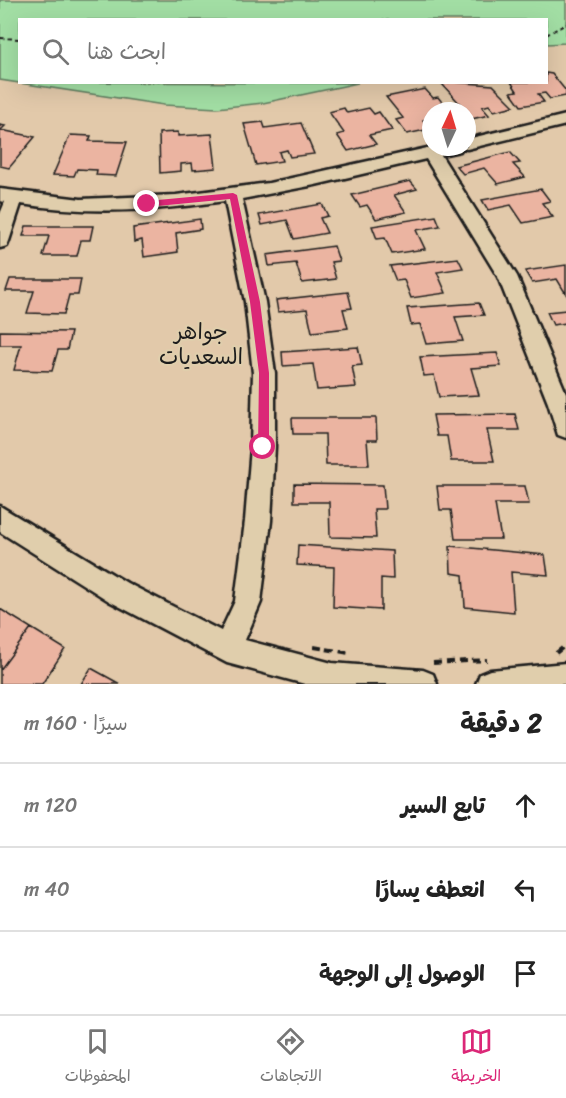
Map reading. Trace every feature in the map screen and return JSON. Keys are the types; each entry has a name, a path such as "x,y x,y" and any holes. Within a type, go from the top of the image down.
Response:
{"street":[{"path":"476,142 566,120"},
{"path":"547,124 566,124"},
{"path":"0,241 8,196 80,205 135,204 233,195 422,155"},
{"path":"433,156 507,276 559,403 566,428"},
{"path":"227,649 248,602 258,521 264,373 255,302 233,195"},
{"path":"0,518 118,592 227,649 332,677 423,673"},
{"path":"492,672 566,677"}],"path":[{"path":"548,34 566,24"},
{"path":"0,38 18,39"},
{"path":"303,645 359,654"},
{"path":"547,655 557,653 566,645"},
{"path":"423,673 492,672"}],"green space":[{"path":"0,0 566,0 566,43 548,44 548,18 18,18 18,83 0,80"},
{"path":"26,84 353,84 263,103 217,108 164,105"}],"building":[{"path":"548,73 552,74 566,91 566,96 550,99 545,93 538,94 544,102 521,106 511,92 517,91 512,84 548,84"},
{"path":"442,84 493,85 514,106 494,111 489,105 482,107 489,115 476,118 476,102 458,102"},
{"path":"425,89 433,98 438,97 442,102 422,102 422,131 407,134 396,120 403,118 386,97"},
{"path":"344,108 347,113 369,108 374,114 379,112 392,130 369,135 376,144 348,151 337,135 344,133 329,112"},
{"path":"263,122 265,128 301,123 314,154 290,157 287,150 279,152 282,161 256,165 244,124"},
{"path":"0,125 5,126 1,130 35,137 9,168 0,166"},
{"path":"178,132 178,136 212,134 216,168 193,170 192,163 181,164 181,171 160,173 159,133"},
{"path":"70,135 91,136 89,141 127,142 116,176 96,175 97,170 77,169 74,176 53,175"},
{"path":"510,152 520,163 513,164 525,177 498,184 484,168 463,174 456,166"},
{"path":"410,181 417,189 394,195 406,212 376,219 367,205 360,207 352,195"},
{"path":"541,189 550,201 542,203 553,217 523,223 511,205 488,210 482,200"},
{"path":"322,204 328,216 320,218 327,233 294,239 287,220 262,225 259,215"},
{"path":"436,216 440,226 416,230 425,249 392,254 385,238 377,239 372,226"},
{"path":"200,219 201,229 176,233 178,252 144,257 142,240 134,242 133,228"},
{"path":"26,226 93,226 90,240 81,240 77,256 43,256 49,236 23,236"},
{"path":"334,246 339,261 331,262 336,279 302,283 296,263 269,266 267,255"},
{"path":"458,258 463,268 437,272 446,293 411,298 404,280 396,281 390,266"},
{"path":"566,265 566,294 557,279 532,283 525,271"},
{"path":"10,279 81,279 78,295 69,295 64,314 27,313 34,291 6,291"},
{"path":"348,292 352,308 343,309 348,328 312,332 307,309 278,312 276,300"},
{"path":"479,303 484,315 455,317 463,341 426,344 420,324 411,325 407,308"},
{"path":"566,310 566,323 553,325 547,312"},
{"path":"0,331 71,332 67,350 58,350 52,371 14,370 21,345 0,345"},
{"path":"358,347 362,365 352,366 356,387 317,390 313,364 283,366 282,352"},
{"path":"497,353 501,366 471,368 479,395 439,397 434,375 424,376 420,357"},
{"path":"515,414 519,430 487,430 494,461 451,461 447,436 437,436 433,415"},
{"path":"292,418 376,418 377,440 367,440 369,465 326,465 325,434 293,434"},
{"path":"294,484 383,485 385,509 374,509 376,538 330,537 329,502 294,502"},
{"path":"437,486 525,486 529,504 495,504 501,539 455,539 451,510 440,510"},
{"path":"298,545 392,551 393,579 381,578 381,610 333,607 334,567 297,565"},
{"path":"450,546 545,555 548,575 511,572 514,612 465,607 463,575 451,573"},
{"path":"0,609 31,628 0,670"},
{"path":"31,628 65,649 42,684 0,684 0,670"},
{"path":"91,668 120,684 81,684"}],"district":[{"name":"جواهر السعديات","path":"201,344"}],"route":[{"path":"147,204 233,195 255,302 264,373 263,447"}]}
